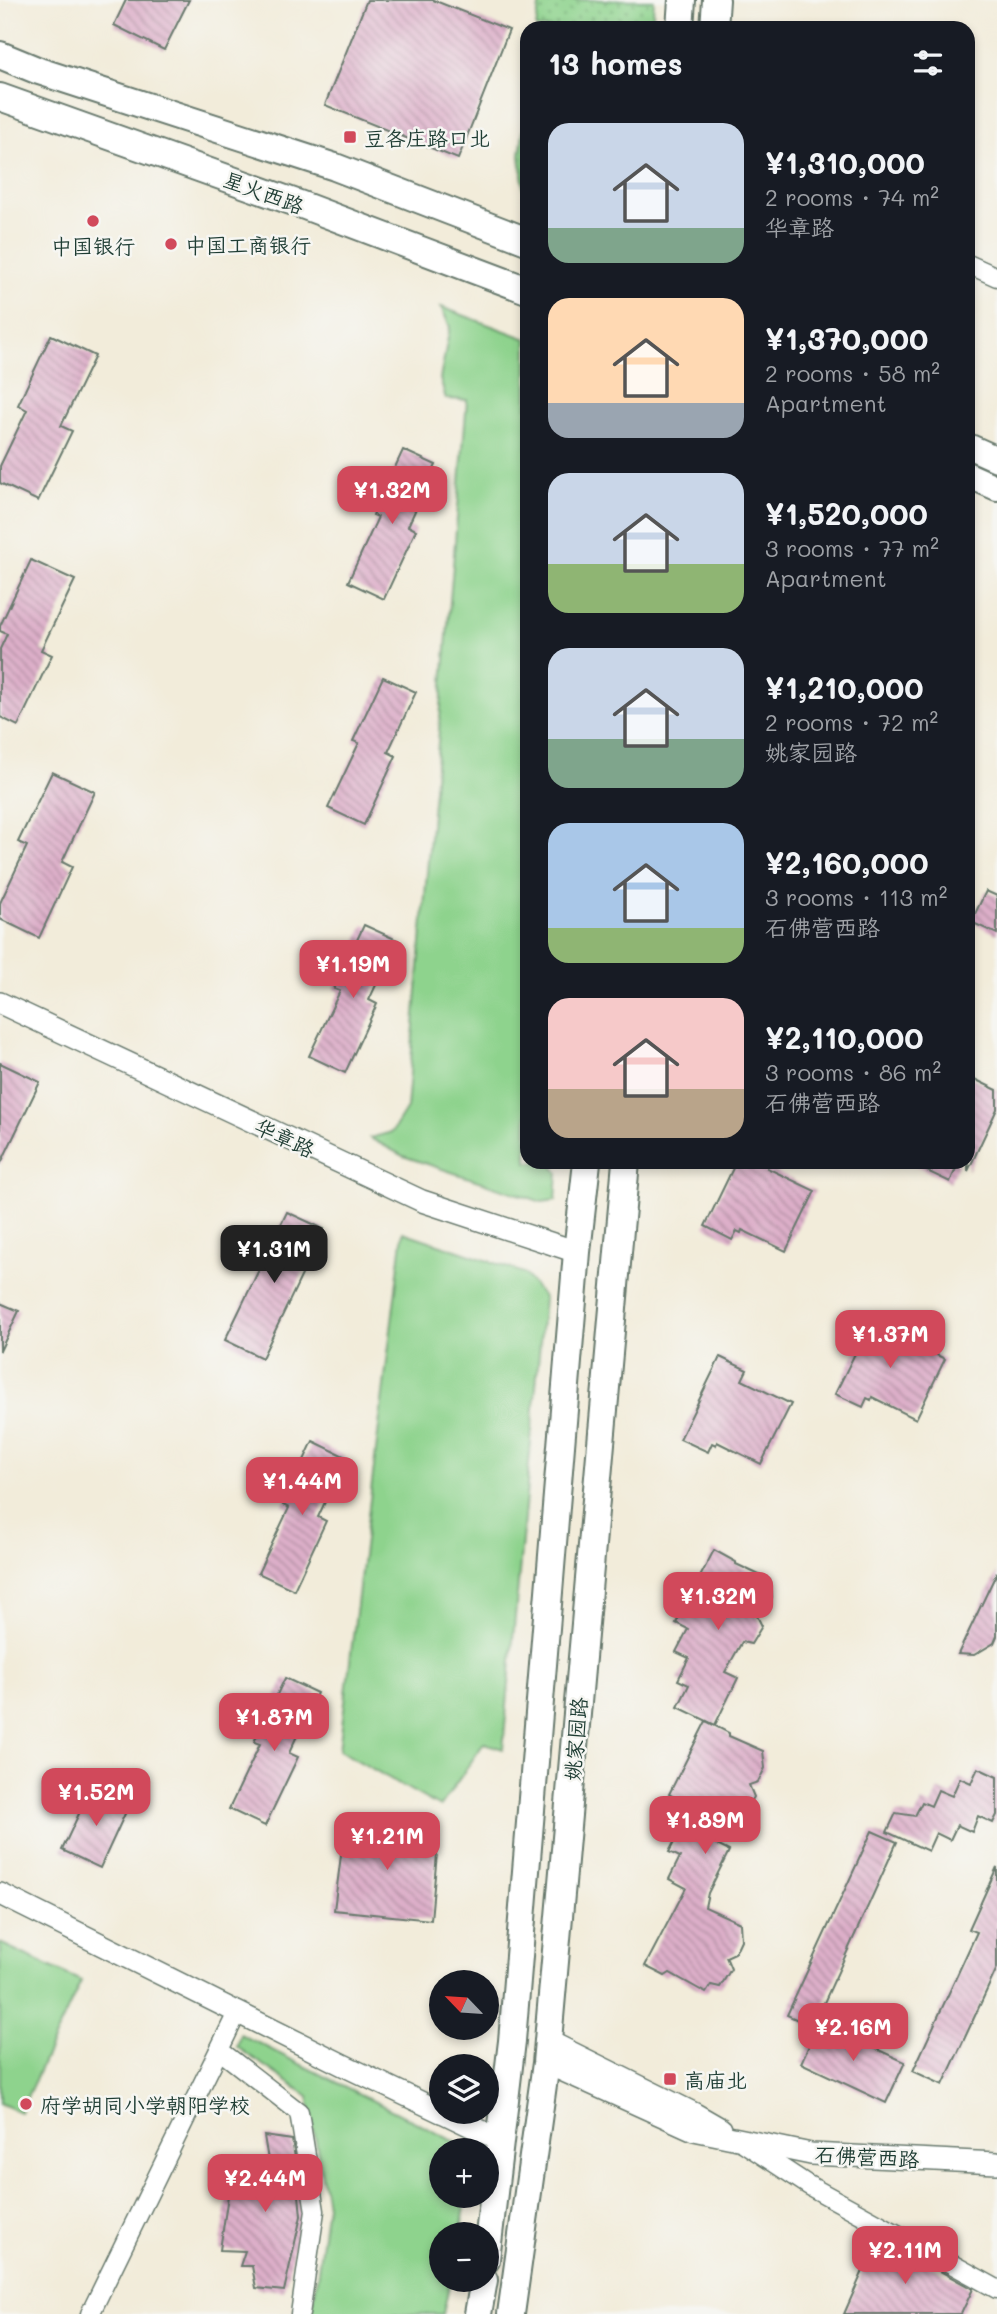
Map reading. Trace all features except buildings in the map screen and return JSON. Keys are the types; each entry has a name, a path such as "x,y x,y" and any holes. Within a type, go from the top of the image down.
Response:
{"main road":[{"path":"680,21 682,0"},
{"path":"714,21 716,0"},
{"name":"星火西路","path":"0,55 39,71 335,167 520,238"},
{"name":"星火西路","path":"0,97 302,205 520,287"},
{"path":"975,449 997,459"},
{"path":"975,478 997,488"},
{"name":"姚家园路","path":"490,2222 513,2028 577,1252 586,1169"},
{"name":"姚家园路","path":"511,2314 547,2052 625,1169"},
{"path":"478,2314 482,2292"}],"street":[{"path":"975,267 997,276"},
{"name":"华章路","path":"0,1003 422,1201 577,1252"},
{"path":"0,1894 429,2106"},
{"path":"90,2314 237,2013"},
{"path":"219,2050 299,2112 315,2211 300,2314"},
{"name":"石佛营西路","path":"547,2052 694,2130 811,2154 997,2163"},
{"path":"467,2124 500,2140"},
{"path":"738,2140 808,2185 997,2290"}],"green space":[{"path":"540,0 654,0 652,21 537,21"},
{"path":"441,307 520,336 520,1169 555,1169 558,1172 556,1200 542,1202 403,1156 370,1138 392,1132 407,1108 467,400 446,399 440,379 450,327"},
{"path":"403,1232 524,1273 544,1298 503,1749 484,1743 440,1807 339,1750"},
{"path":"0,1943 81,1981 20,2112 0,2103"},
{"path":"240,2034 447,2138 429,2138 429,2208 465,2208 462,2222 429,2222 429,2292 448,2292 443,2314 312,2314 327,2205 308,2096 237,2047"}],"place":[{"name":"豆各庄路口北","path":"350,137"},
{"name":"中国银行","path":"93,221"},
{"name":"中国工商银行","path":"171,244"},
{"name":"高庙北","path":"670,2079"},
{"name":"府学胡同小学朝阳学校","path":"26,2104"}]}
